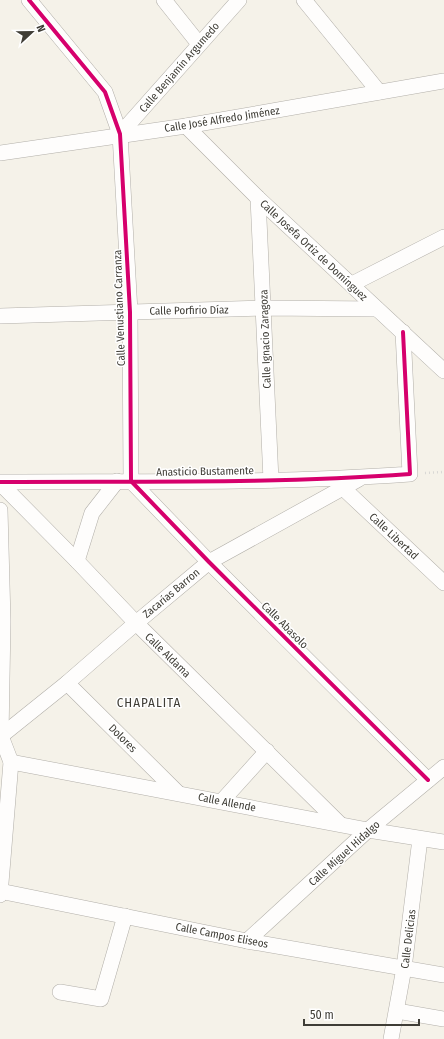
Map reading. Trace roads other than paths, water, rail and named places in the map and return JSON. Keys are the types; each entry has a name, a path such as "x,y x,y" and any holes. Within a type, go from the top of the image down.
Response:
{"street":[{"name":"Calle Venustiano Carranza","path":"29,0 105,92 120,134 130,312 124,481"},
{"path":"164,0 199,44"},
{"name":"Calle Benjamín Argumedo","path":"120,134 239,0"},
{"path":"304,0 379,92"},
{"name":"Calle José Alfredo Jiménez","path":"0,153 120,134 186,126 444,81"},
{"name":"Calle Josefa Ortiz de Domínguez","path":"186,126 258,198 444,371"},
{"name":"Calle Ignacio Zaragoza","path":"258,198 271,480"},
{"path":"352,284 444,237"},
{"name":"Calle Porfirio Díaz","path":"0,316 264,308 377,309"},
{"name":"Anasticio Bustamente","path":"0,482 271,480 360,478 410,474 403,332"},
{"name":"Zacarías Barron","path":"0,736 67,683 209,562 360,478"},
{"path":"77,561 92,513 124,481"},
{"name":"Calle Abasolo","path":"124,481 209,562 428,780"},
{"name":"Calle Aldama","path":"0,482 136,623 340,824"},
{"name":"Calle Libertad","path":"343,488 444,583"},
{"path":"0,510 2,621 0,736 11,762 0,895"},
{"name":"Dolores","path":"67,683 178,793"},
{"path":"222,801 266,751"},
{"name":"Calle Allende","path":"11,762 368,830 444,842"},
{"name":"Calle Miguel Hidalgo","path":"247,941 368,830 444,767"},
{"name":"Calle Delicias","path":"391,1039 404,968 420,839"},
{"name":"Calle Campos Eliseos","path":"0,891 247,941 444,975"},
{"path":"60,992 101,999 125,916"},
{"path":"397,1011 444,1019"}],"district":[{"name":"CHAPALITA","path":"149,702"}]}
